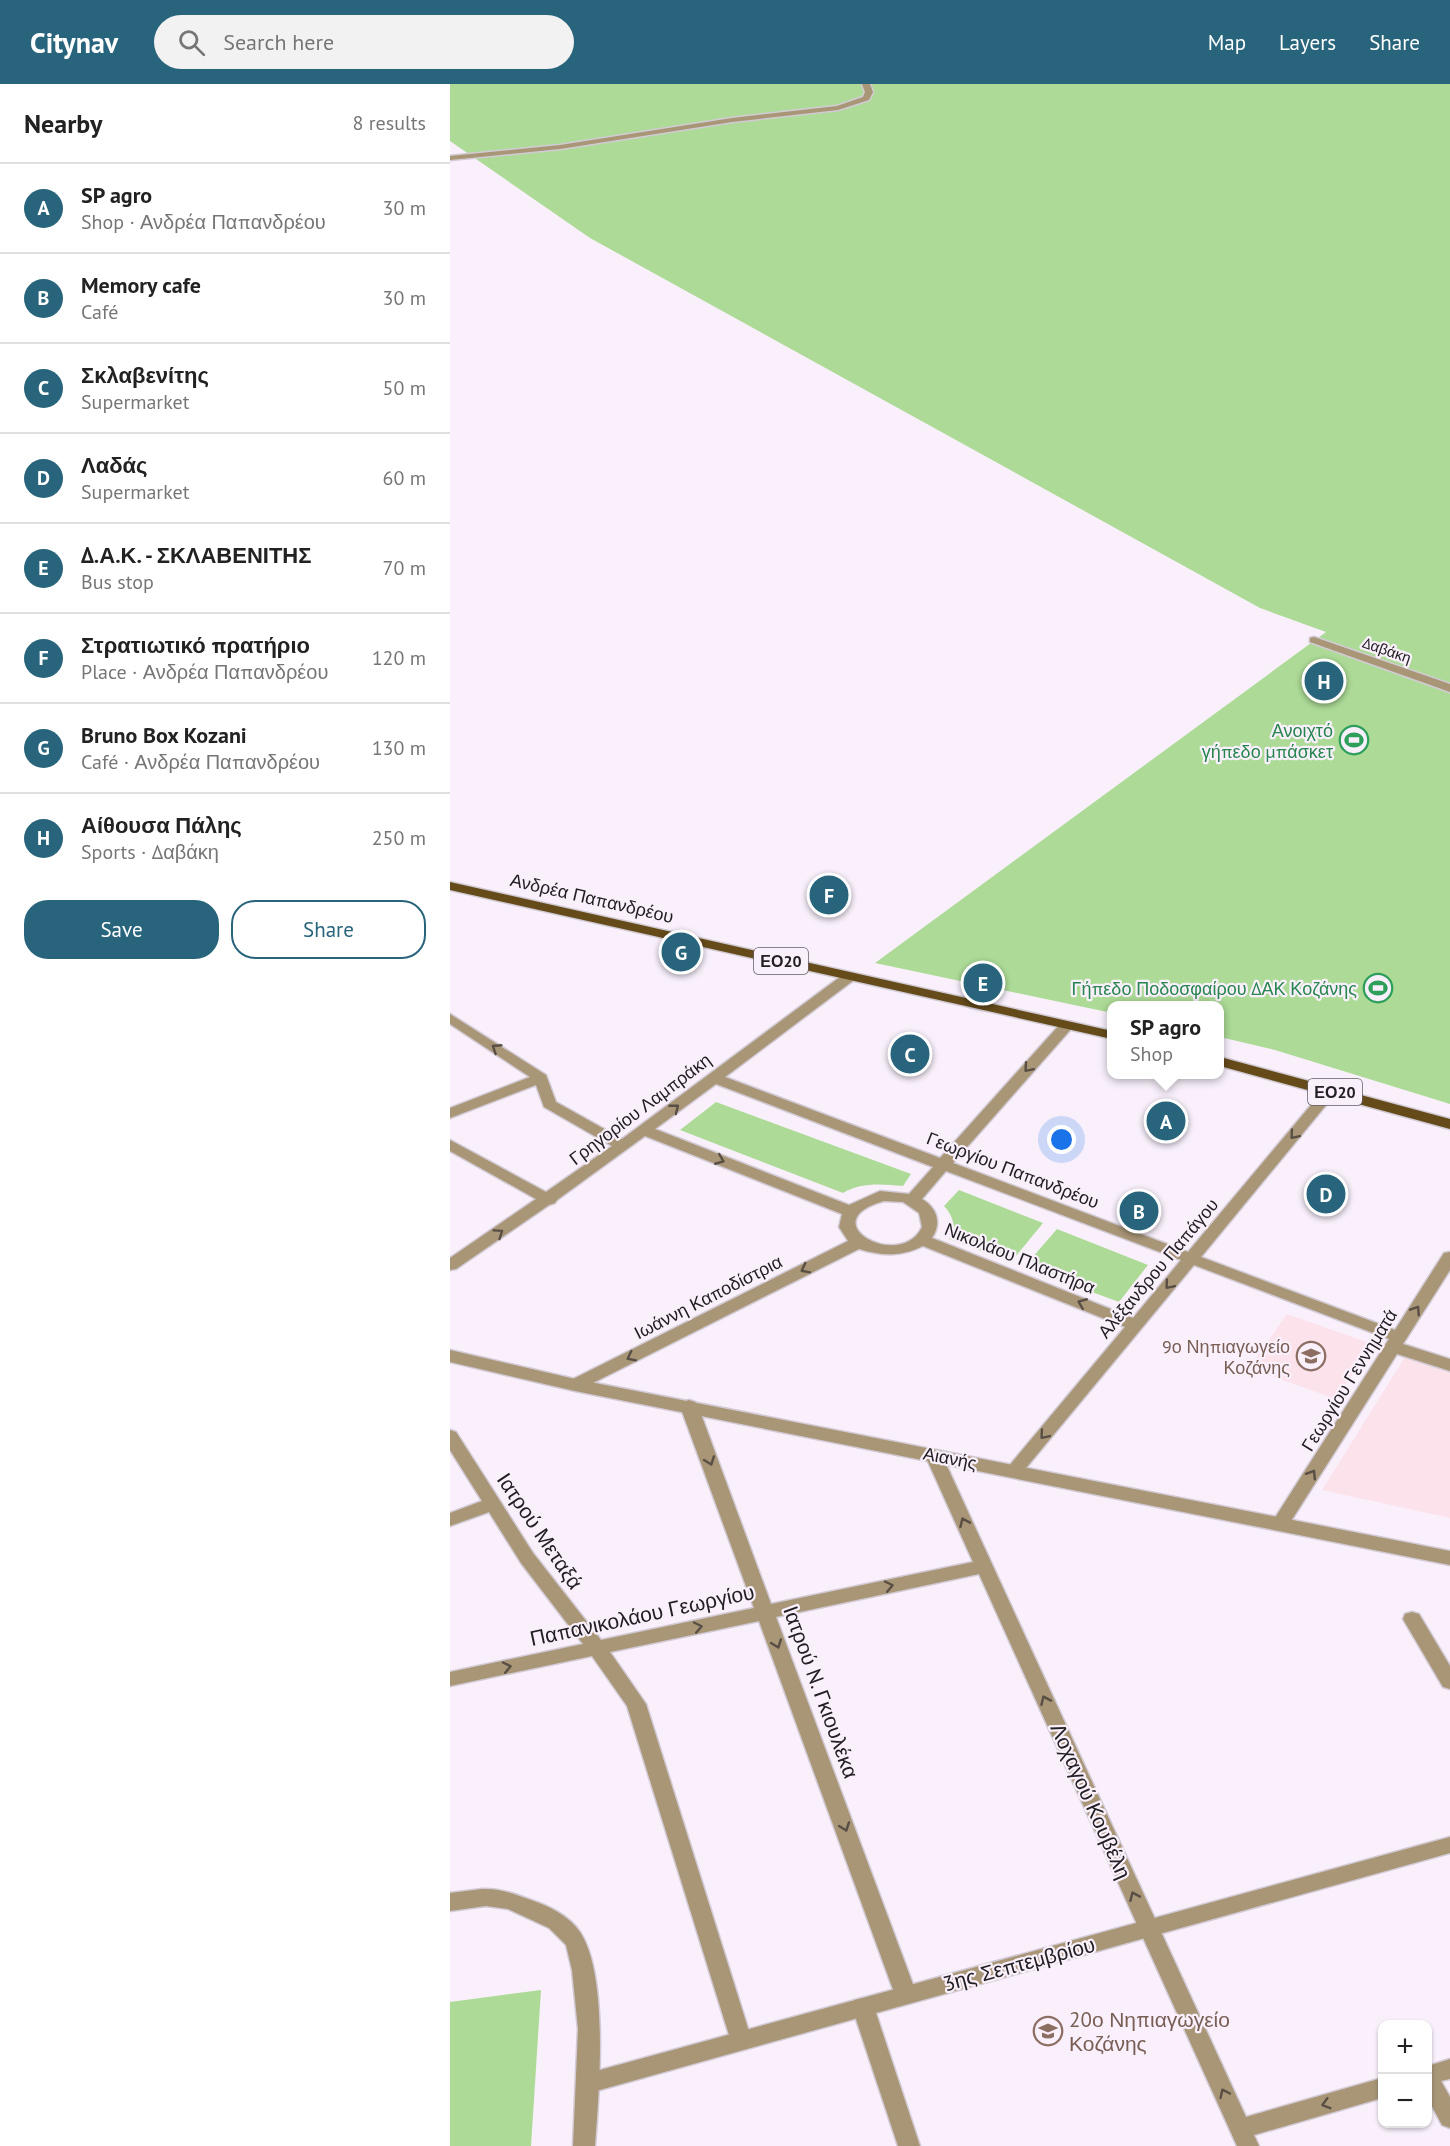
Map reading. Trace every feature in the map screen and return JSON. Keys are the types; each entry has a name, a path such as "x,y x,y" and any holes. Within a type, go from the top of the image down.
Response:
{"main road":[{"name":"Ανδρέα Παπανδρέου","path":"450,886 1107,1034"},
{"name":"ΕΟ20","path":"1224,1062 1450,1124"}],"street":[{"path":"450,158 560,147 732,120 838,108 866,98 868,92 866,84"},
{"name":"Δαβάκη","path":"1314,640 1450,688"},
{"name":"Γρηγορίου Λαμπράκη","path":"450,1265 549,1200 646,1131 849,977"},
{"path":"450,1018 541,1078 549,1104 624,1146"},
{"path":"912,1200 1067,1025"},
{"path":"450,1113 541,1078"},
{"name":"Γεωργίου Παπανδρέου","path":"713,1078 1191,1258 1450,1365"},
{"name":"Αλέξανδρου Παπάγου","path":"1015,1470 1331,1090"},
{"path":"646,1131 849,1211"},
{"path":"450,1145 549,1200"},
{"path":"880,1196 898,1196 912,1200 926,1209 931,1218 931,1228 922,1240 892,1251 873,1249 858,1243 849,1236 845,1227 846,1218 849,1211 863,1201 880,1196"},
{"name":"Νικολάου Πλαστήρα","path":"922,1240 1136,1324"},
{"name":"Ιωάννη Καποδίστρια","path":"576,1385 858,1243"},
{"name":"Γεωργίου Γεννηματά","path":"1280,1524 1450,1257"},
{"name":"Αιανής","path":"450,1356 576,1385 1015,1470 1450,1558"},
{"name":"Ιατρού N. Γκιουλέκα","path":"690,1406 906,1995"},
{"name":"Ιατρού Μεταξά","path":"450,1436 527,1558 597,1648 636,1704 741,2041"},
{"name":"Λοχαγού Κουβέλη","path":"934,1455 1244,2138"},
{"path":"450,1520 493,1504"},
{"name":"Παπανικολάου Γεωργίου","path":"450,1679 984,1566"},
{"path":"1412,1619 1450,1682"},
{"name":"3ης Σεπτεμβρίου","path":"589,2083 1450,1845"},
{"path":"450,1902 487,1897 517,1904 544,1915 562,1926 572,1938 582,1962 590,2028 584,2146"},
{"path":"863,2007 909,2146"},
{"path":"1432,2076 1450,2069"},
{"path":"1432,2084 1450,2118"},
{"path":"1244,2138 1378,2090"}],"shaded area":[{"name":"9ο Νηπιαγωγείο Κοζάνης","path":"1287,1314 1372,1344 1336,1399 1249,1368"},
{"path":"1405,1357 1450,1372 1450,1518 1322,1490"}],"green space":[{"path":"450,84 1450,84 1450,1104 1275,1050 1224,1038 1224,1001 1107,1001 1107,1012 875,963 1326,632 1260,608 590,238 450,141"},
{"path":"716,1102 911,1174 903,1186 864,1185 843,1193 680,1130"},
{"path":"959,1190 1043,1223 1011,1262 949,1239 953,1230 953,1222 944,1206"},
{"path":"1057,1229 1148,1265 1119,1302 1024,1267"},
{"path":"541,1990 531,2146 450,2146 450,2002"}],"place":[{"name":"Αίθουσα Πάλης","path":"1324,681"},
{"name":"Ανοιχτό γήπεδο μπάσκετ","path":"1354,740"},
{"name":"Στρατιωτικό πρατήριο","path":"829,895"},
{"name":"Bruno Box Kozani","path":"681,952"},
{"name":"Δ.Α.Κ. - ΣΚΛΑΒΕΝΙΤΗΣ","path":"983,983"},
{"name":"Γήπεδο Ποδοσφαίρου ΔΑΚ Κοζάνης","path":"1378,988"},
{"name":"Σκλαβενίτης","path":"910,1054"},
{"name":"SP agro","path":"1166,1121"},
{"name":"Λαδάς","path":"1326,1194"},
{"name":"Memory cafe","path":"1139,1211"},
{"name":"9ο Νηπιαγωγείο Κοζάνης","path":"1311,1356"},
{"name":"20ο Νηπιαγωγείο Κοζάνης","path":"1048,2031"}]}
